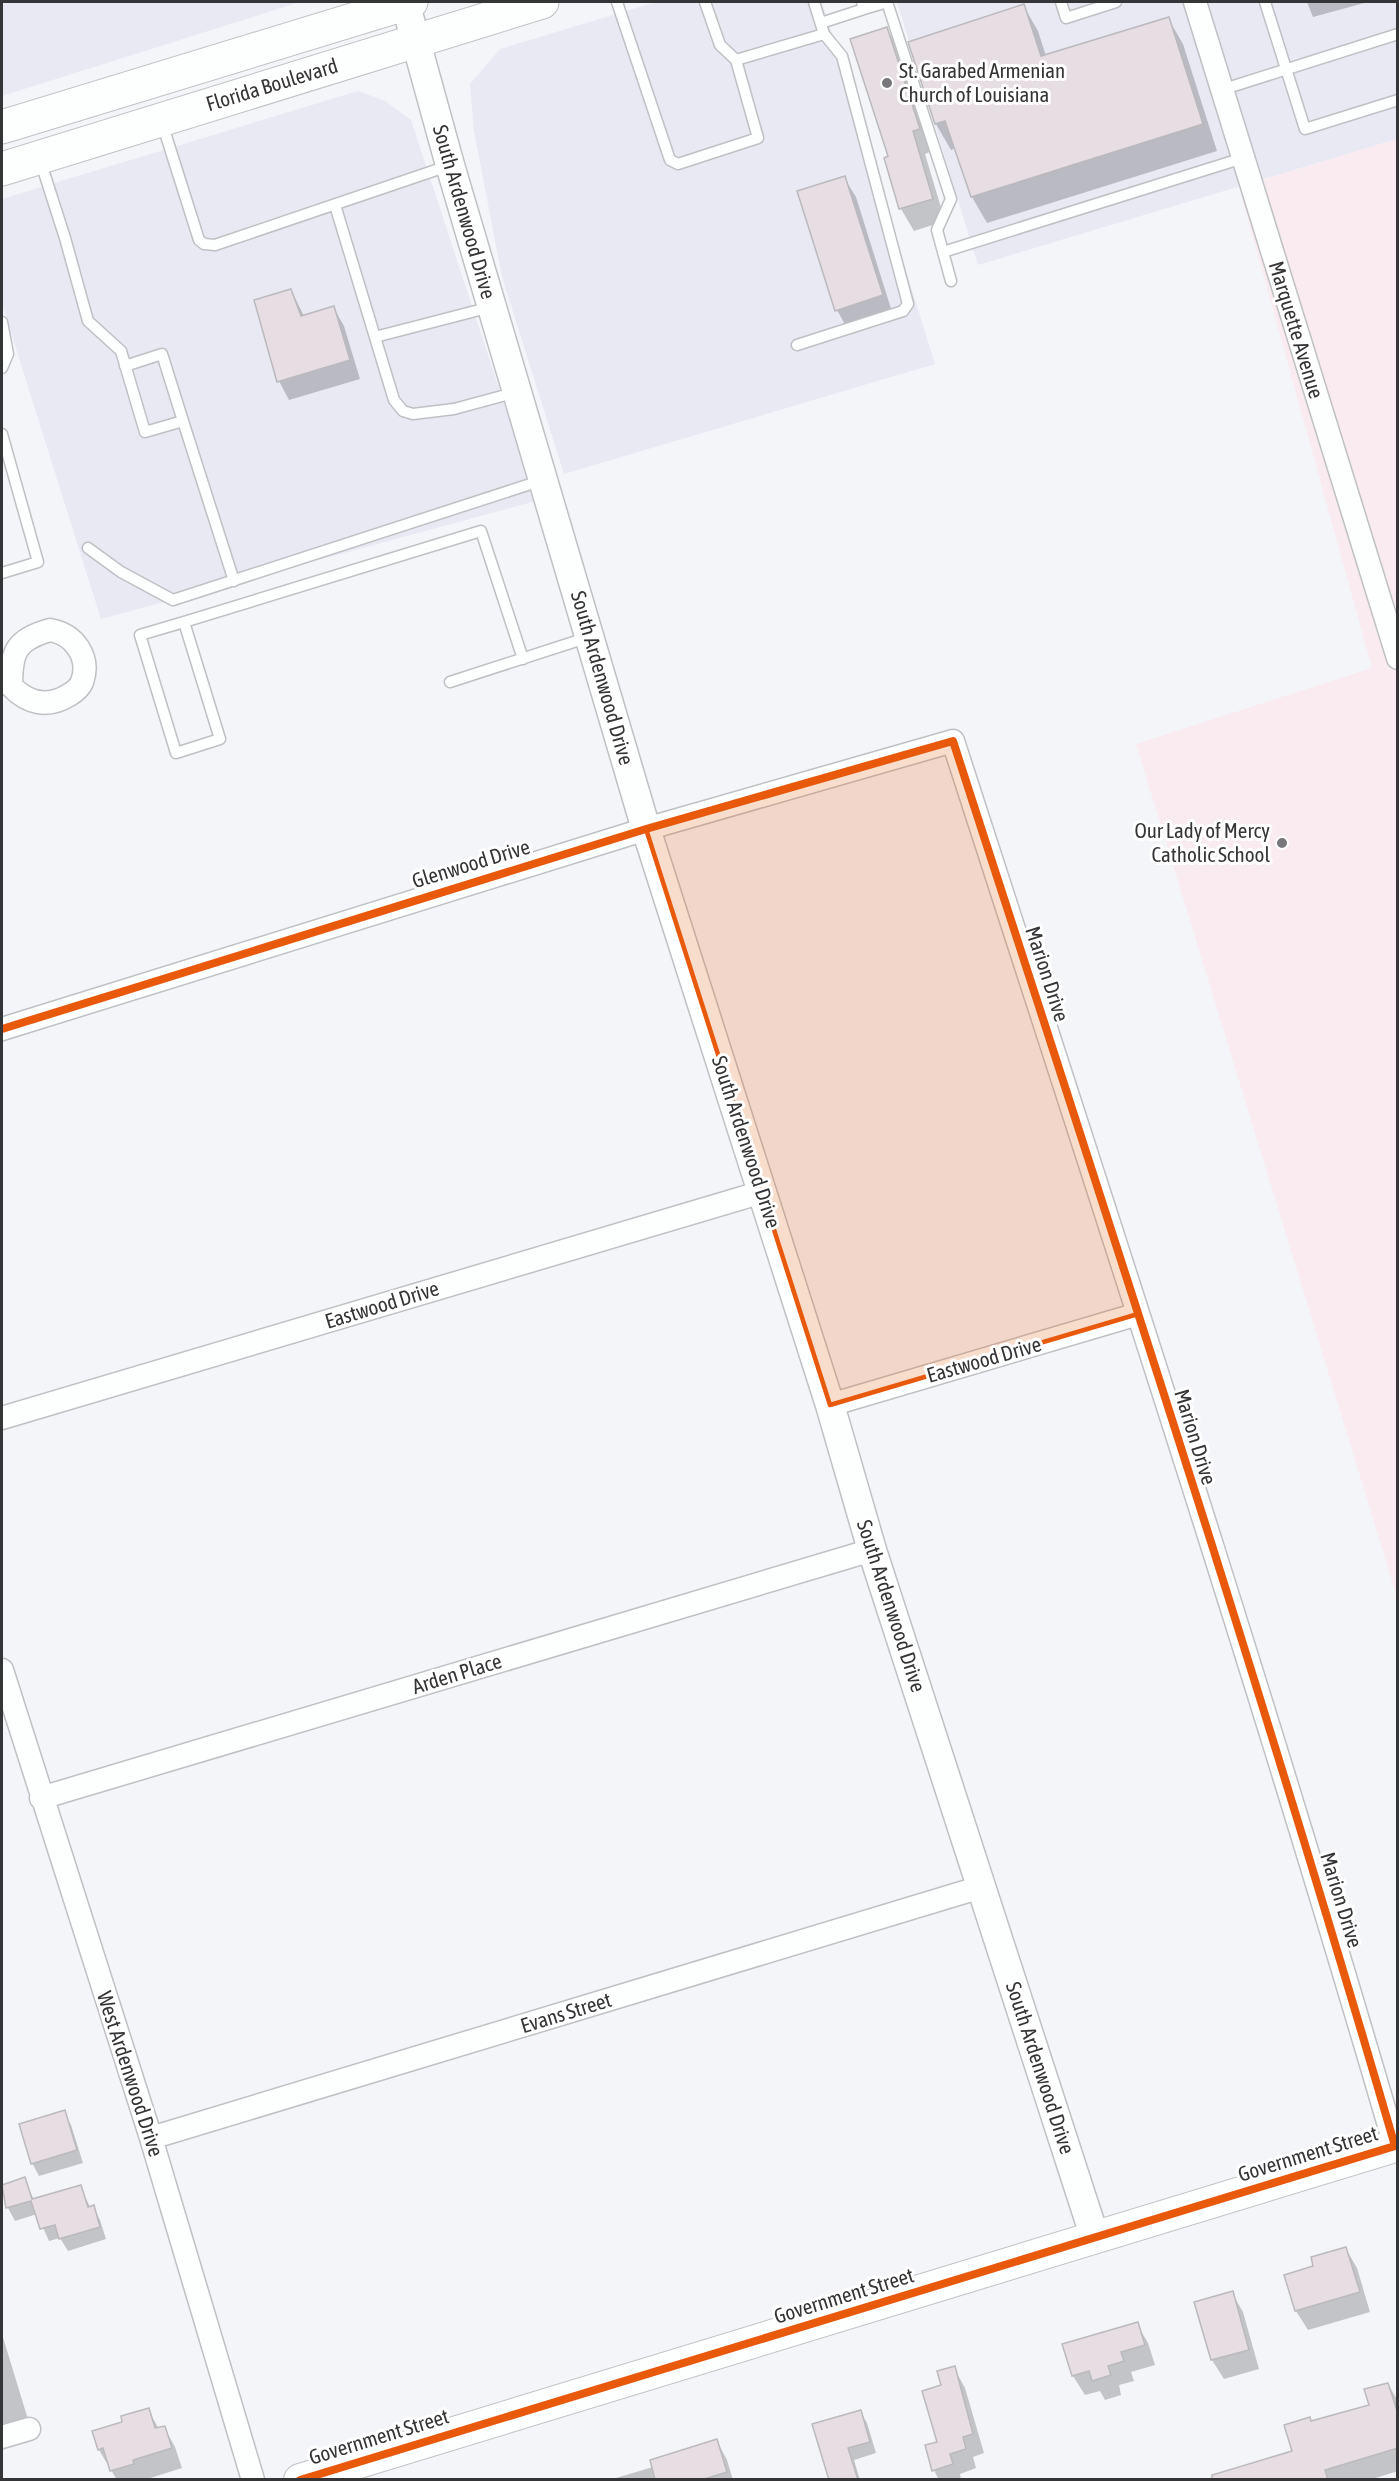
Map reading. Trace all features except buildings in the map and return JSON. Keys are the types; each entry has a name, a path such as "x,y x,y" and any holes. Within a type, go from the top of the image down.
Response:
{"main road":[{"name":"Florida Boulevard","path":"2,128 407,2"},
{"name":"Florida Boulevard","path":"2,169 542,2"},
{"name":"Government Street","path":"300,2480 1396,2146"}],"street":[{"name":"South Ardenwood Drive","path":"407,2 415,41 450,165 646,829 830,1405 872,1550 1095,2238"},
{"name":"Marquette Avenue","path":"1195,2 1398,658"},
{"name":"Glenwood Drive","path":"2,1029 646,829 953,741"},
{"name":"Marion Drive","path":"953,741 1138,1314 1342,1963 1396,2146"},
{"name":"Eastwood Drive","path":"2,1418 762,1192"},
{"name":"Eastwood Drive","path":"830,1405 1138,1314"},
{"name":"Arden Place","path":"41,1798 872,1550"},
{"name":"West Ardenwood Drive","path":"2,1670 151,2138 253,2480"},
{"name":"Evans Street","path":"151,2138 981,1887"},
{"path":"2,2437 28,2429"}],"lane":[{"path":"617,2 670,160 678,164 758,138 736,60 720,45 705,2"},
{"path":"798,345 903,311 908,304 842,56 822,28 814,2"},
{"path":"736,60 822,28 863,5 887,2 951,199 937,230 951,281"},
{"path":"1062,2 1066,18 1116,2"},
{"path":"1265,2 1305,129 1398,100"},
{"path":"1221,90 1398,34"},
{"path":"161,120 183,195 199,240 204,244 215,245 450,165"},
{"path":"39,157 88,321 121,351 145,432 183,422"},
{"path":"943,252 1243,158"},
{"path":"335,205 394,400 403,411 412,414 454,409 517,392"},
{"path":"375,337 492,306"},
{"path":"2,322 8,354 2,368"},
{"path":"125,366 162,354 234,581"},
{"path":"2,434 38,562 2,573"},
{"path":"88,548 121,572 173,600 543,480"},
{"path":"184,622 220,739 176,753 140,635 482,531 523,659"},
{"path":"450,682 590,637"}],"highlighted area":[{"path":"953,741 1138,1314 830,1405 646,829"}],"shaded area":[{"path":"2,2 300,2 2,96"},
{"path":"656,2 822,2 935,364 564,474 502,277 474,131 470,84 500,49"},
{"path":"897,2 1397,2 1397,139 978,265"},
{"path":"358,91 385,101 411,120 536,501 101,619 2,304 2,199"},
{"name":"Our Lady of Mercy Catholic School","path":"1397,139 1397,1597 1136,744 1372,668 1239,187"}],"cycle path":[{"path":"2,1029 646,829 953,741 1235,1618 1395,2146"},
{"path":"300,2480 1398,2145"}],"place":[{"name":"St. Garabed Armenian Church of Louisiana","path":"887,83"},
{"name":"Our Lady of Mercy Catholic School","path":"1282,843"}]}
